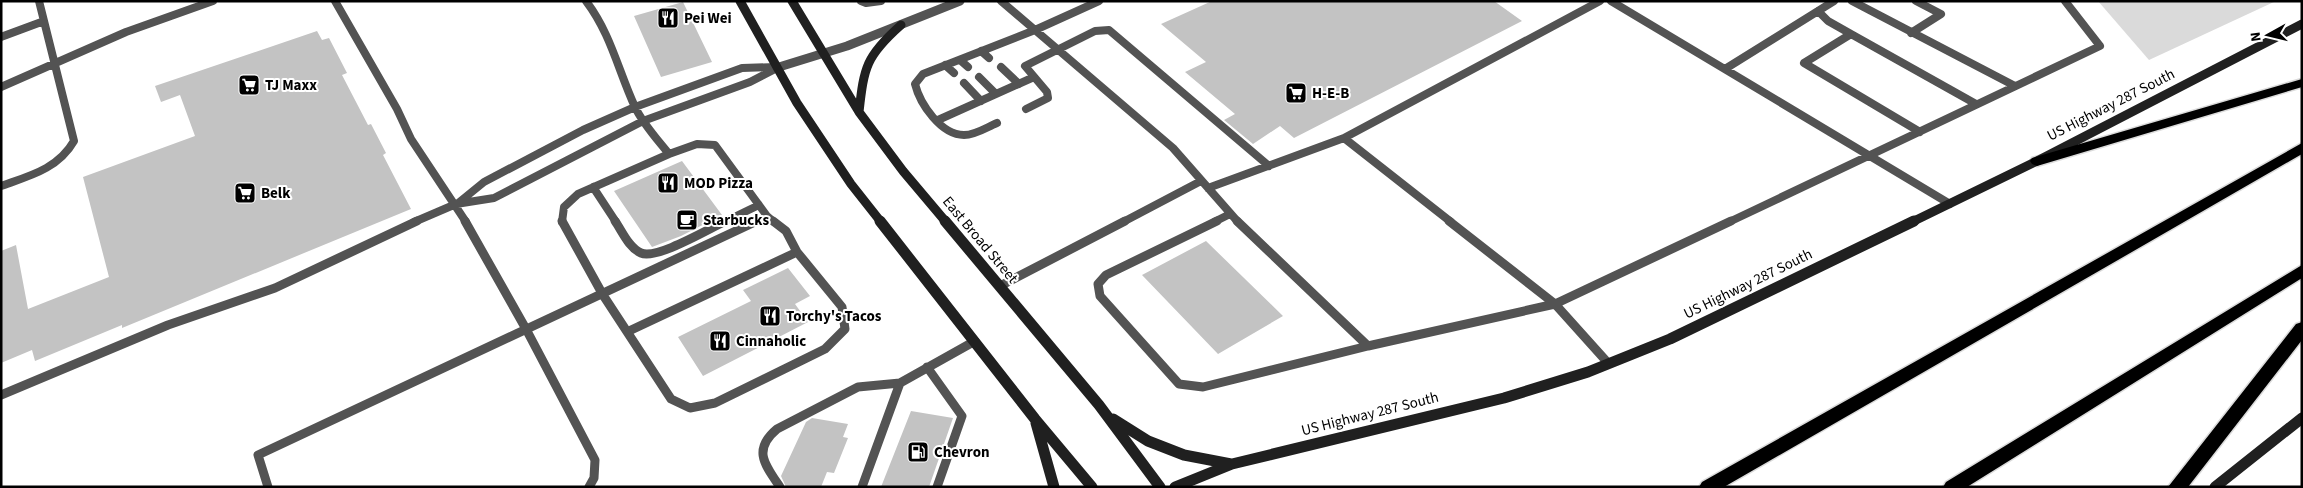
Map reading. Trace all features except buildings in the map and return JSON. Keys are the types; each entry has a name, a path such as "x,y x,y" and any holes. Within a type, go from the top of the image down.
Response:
{"highway":[{"path":"2037,161 2302,83"},
{"path":"1708,487 2302,148"},
{"path":"1952,487 2302,270"},
{"path":"2177,487 2302,328"}],"main road":[{"path":"740,1 779,67 797,103 851,184 1092,487"},
{"name":"East Broad Street","path":"792,1 822,54 859,112 907,175 1107,416 1160,487"},
{"path":"859,112 866,60 879,44 901,24"},
{"name":"US Highway 287 South","path":"1175,487 1232,464 1504,398 1670,340 2037,161 2302,24"},
{"path":"1107,416 1148,441 1184,455 1232,464"},
{"path":"2216,487 2302,418"},
{"path":"1036,419 1054,487"}],"street":[{"path":"779,67 822,54 960,1"}],"lane":[{"path":"1,186 53,165 69,153 74,141 39,1"},
{"path":"1,87 126,32 213,1"},
{"path":"335,1 397,109 411,139 456,204 526,329 595,460 594,478 589,487"},
{"path":"586,1 606,32 635,107 643,121 669,154"},
{"path":"861,1 866,3 882,1"},
{"path":"1001,1 1036,30 1056,50 1173,148 1230,214 1368,346"},
{"path":"997,123 963,136 952,133 938,120 916,93 915,84 923,74 1036,30 1099,1"},
{"path":"1000,286 1204,184 1270,166 1344,138 1600,1"},
{"path":"1611,1 1950,204"},
{"path":"1725,69 1834,1"},
{"path":"1852,1 2015,86"},
{"path":"1911,33 1941,14 1916,1"},
{"path":"1230,214 1106,275 1098,284 1100,296 1179,384 1203,387 1368,346 1555,304 2100,46 2065,1"},
{"path":"1818,12 1828,21 1976,104"},
{"path":"1,37 44,21"},
{"path":"1026,109 1048,98 1047,92 1021,63 1056,50 1095,31 1108,30 1270,166"},
{"path":"1851,34 1804,63 1920,132"},
{"path":"1002,43 1008,50"},
{"path":"981,51 989,58"},
{"path":"960,60 968,67"},
{"path":"945,65 954,73"},
{"path":"456,204 484,182 583,130 635,107 742,68 779,67"},
{"path":"1,396 168,325 275,288 396,230 456,204 494,198 643,121 750,82 779,67"},
{"path":"1001,68 1019,84"},
{"path":"979,77 996,94"},
{"path":"938,120 1034,77"},
{"path":"964,83 981,101"},
{"path":"1344,138 1555,304 1608,363"},
{"path":"705,142 714,145 767,216 786,231 797,252 842,307 845,329 825,349 715,403 690,408 671,399 629,331 603,295 562,221 564,207 578,194 593,187 691,144 705,142"},
{"path":"593,187 633,248 643,254 658,253 759,205"},
{"path":"268,487 258,455 526,329 603,295 767,216"},
{"path":"629,331 797,252"},
{"path":"780,487 763,459 762,449 767,436 777,428 858,387 900,383 975,340"},
{"path":"927,368 962,416 937,487"},
{"path":"862,487 900,383"}],"shaded area":[{"path":"2098,1 2276,1 2149,60"}],"place":[{"name":"Pei Wei","path":"668,18"},
{"name":"TJ Maxx","path":"249,85"},
{"name":"H-E-B","path":"1296,93"},
{"name":"MOD Pizza","path":"668,183"},
{"name":"Belk","path":"245,193"},
{"name":"Starbucks","path":"687,220"},
{"name":"Torchy's Tacos","path":"770,316"},
{"name":"Cinnaholic","path":"720,341"},
{"name":"Chevron","path":"918,452"}]}
